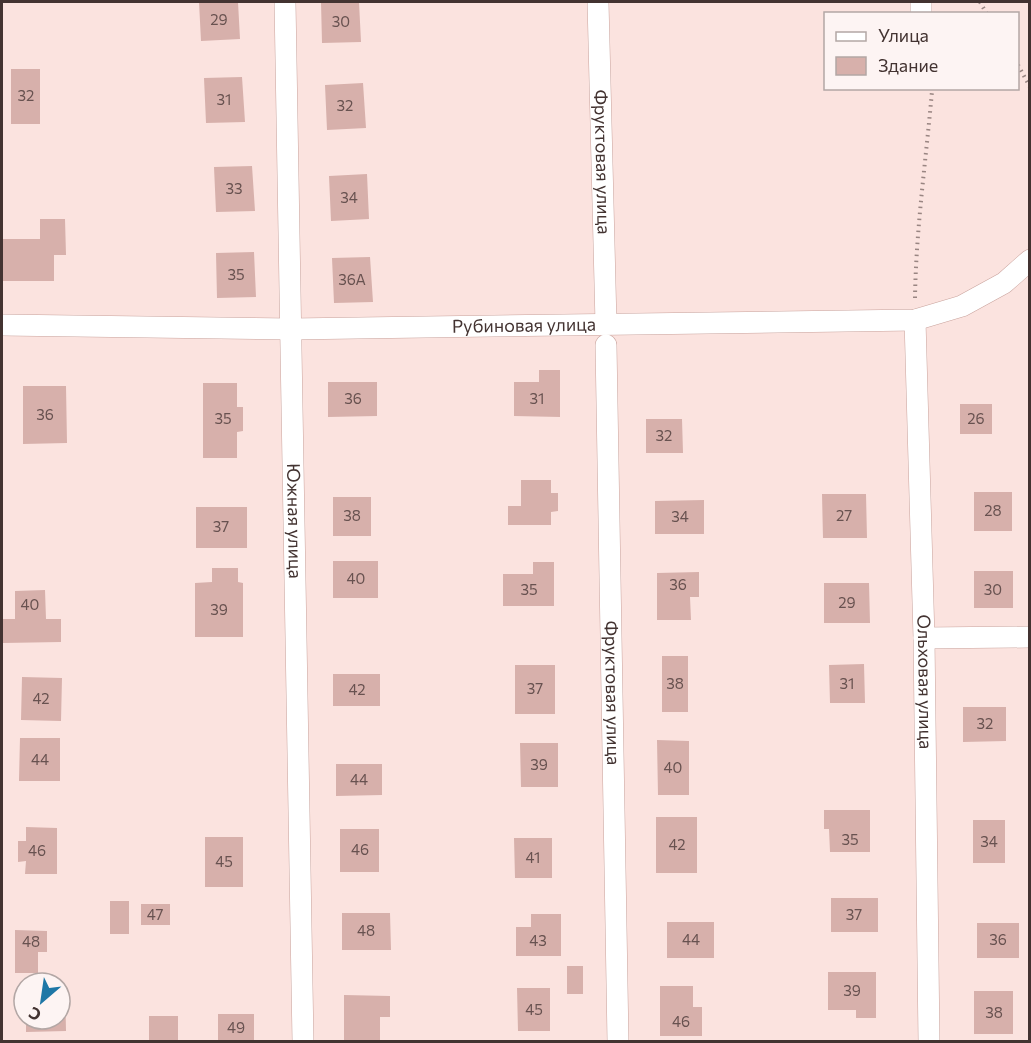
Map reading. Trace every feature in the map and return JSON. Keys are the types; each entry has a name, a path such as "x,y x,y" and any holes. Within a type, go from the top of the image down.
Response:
{"street":[{"name":"Южная улица","path":"285,2 303,1041"},
{"name":"Фруктовая улица","path":"598,2 618,1041"},
{"name":"Рубиновая улица","path":"2,325 606,334 915,320 962,306 1005,283 1029,260"},
{"name":"Ольховая улица","path":"915,320 924,638 929,1041"},
{"path":"924,638 1029,637"}],"path":[{"path":"1019,69 1029,87"},
{"path":"915,320 916,251 932,90"}],"building":[{"path":"199,2 238,2 240,39 201,41"},
{"path":"321,2 359,2 361,42 322,43"},
{"path":"11,69 40,69 40,124 11,124"},
{"path":"242,77 245,122 206,123 204,78"},
{"path":"363,83 366,128 327,130 325,85"},
{"path":"252,166 255,211 216,212 214,167"},
{"path":"367,174 369,219 331,221 329,176"},
{"path":"40,219 65,219 66,255 54,255 54,281 3,281 2,239 40,239"},
{"path":"254,252 256,297 217,298 216,253"},
{"path":"370,257 373,302 334,303 332,258"},
{"path":"539,370 560,370 560,417 514,416 514,382 539,382"},
{"path":"328,382 377,382 377,416 328,417"},
{"path":"203,383 237,383 237,407 243,407 243,431 237,432 237,458 203,458"},
{"path":"23,386 66,386 67,443 23,444"},
{"path":"960,404 992,404 992,434 960,434"},
{"path":"646,419 682,419 683,453 646,453"},
{"path":"521,480 551,480 551,493 558,493 558,511 551,512 551,525 508,525 508,506 521,506"},
{"path":"974,492 1012,492 1012,531 974,531"},
{"path":"822,494 866,494 867,538 823,538"},
{"path":"333,497 371,497 371,536 333,536"},
{"path":"704,500 704,534 655,534 655,501"},
{"path":"196,507 247,507 247,548 196,548"},
{"path":"333,561 378,561 378,598 333,598"},
{"path":"533,562 554,562 554,606 503,606 503,574 533,574"},
{"path":"212,568 238,568 238,582 243,583 243,637 195,637 195,583 212,582"},
{"path":"974,571 1013,571 1013,608 974,608"},
{"path":"699,572 699,597 690,597 691,620 657,620 657,573"},
{"path":"824,583 869,583 870,623 824,623"},
{"path":"45,590 46,619 61,619 61,642 3,643 3,619 15,619 15,591"},
{"path":"662,656 688,656 688,712 662,712"},
{"path":"864,664 865,703 830,703 829,665"},
{"path":"515,665 555,665 555,714 515,714"},
{"path":"333,674 380,674 380,706 333,706"},
{"path":"22,677 62,678 61,721 21,720"},
{"path":"963,707 1006,707 1006,741 963,742"},
{"path":"20,738 60,738 60,781 19,781"},
{"path":"657,740 689,741 689,795 658,795"},
{"path":"520,743 558,743 558,787 521,787"},
{"path":"336,764 382,764 382,795 336,796"},
{"path":"824,810 870,810 870,852 830,852 829,829 824,829"},
{"path":"656,817 697,817 697,873 656,873"},
{"path":"973,820 1005,820 1005,863 973,863"},
{"path":"26,827 57,828 57,874 25,874 26,861 18,862 18,841 26,841"},
{"path":"340,829 379,829 379,872 340,872"},
{"path":"205,837 243,837 243,887 205,887"},
{"path":"514,838 552,838 552,878 515,878"},
{"path":"831,898 878,898 878,932 831,932"},
{"path":"110,901 129,901 129,934 110,934"},
{"path":"141,904 170,904 170,925 141,925"},
{"path":"342,913 390,913 391,950 342,950"},
{"path":"531,914 561,914 561,956 516,956 516,927 531,927"},
{"path":"667,922 714,922 714,958 667,958"},
{"path":"977,923 1019,923 1019,958 977,958"},
{"path":"15,930 47,931 47,952 38,952 38,971 15,971"},
{"path":"567,966 583,966 583,994 567,994"},
{"path":"828,972 876,972 876,1018 856,1018 856,1010 828,1010"},
{"path":"660,986 693,986 693,1007 702,1007 702,1036 660,1036"},
{"path":"517,988 550,988 550,1031 518,1031"},
{"path":"974,991 1013,991 1013,1034 974,1034"},
{"path":"344,995 390,996 390,1017 380,1017 380,1042 344,1042"},
{"path":"218,1014 254,1014 254,1042 218,1042"},
{"path":"149,1016 178,1016 178,1042 149,1042"}]}
